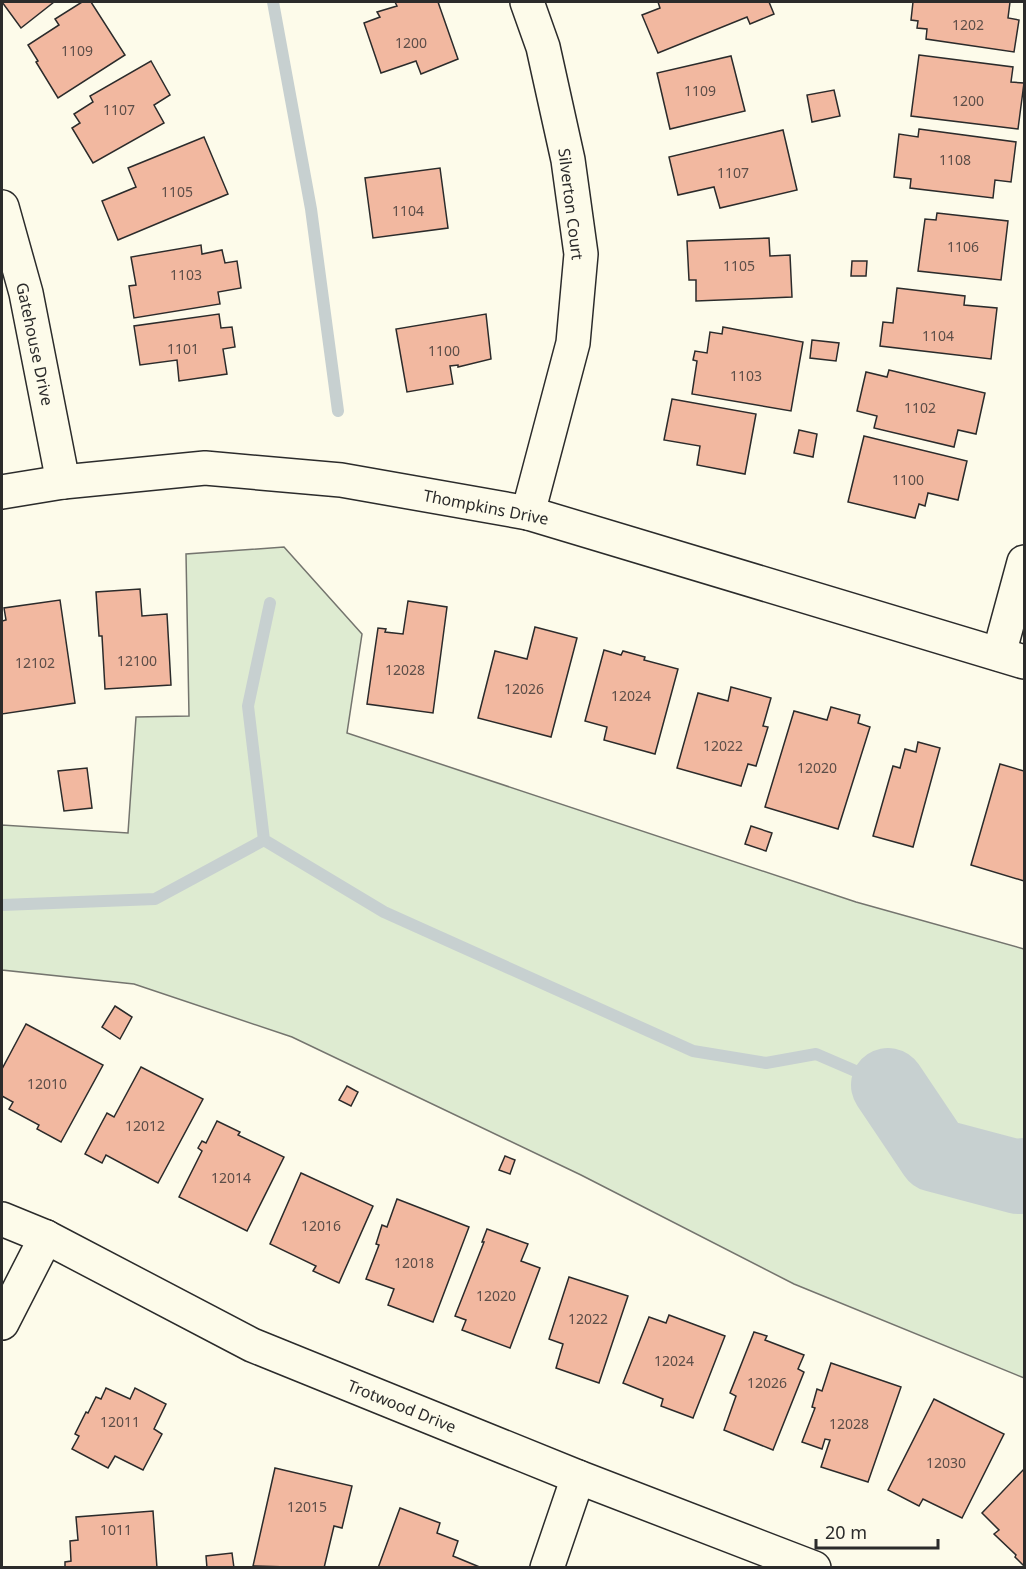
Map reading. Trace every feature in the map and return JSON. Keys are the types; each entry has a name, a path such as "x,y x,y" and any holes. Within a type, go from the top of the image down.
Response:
{"street":[{"name":"Silverton Court","path":"527,2 543,47 568,160 580,254 573,343 528,513"},
{"name":"Gatehouse Drive","path":"2,207 26,293 63,482"},
{"name":"Thompkins Drive","path":"2,492 63,482 205,468 341,480 528,513 1012,658"},
{"path":"1012,658 1024,562"},
{"name":"Trotwood Drive","path":"2,1219 46,1237 252,1345 578,1477 814,1568"},
{"path":"2,1323 46,1237"},
{"path":"547,1568 578,1477"}],"green space":[{"path":"284,547 362,634 347,733 856,902 1024,949 1024,1378 794,1284 581,1175 292,1037 134,984 2,970 2,825 128,833 136,717 189,716 186,554"}],"building":[{"path":"2,2 54,2 21,28"},
{"path":"82,2 91,2 125,55 58,98 28,45 59,25 55,19"},
{"path":"395,2 438,2 458,59 421,74 416,61 381,73 364,23 380,17 377,12 397,6"},
{"path":"658,2 769,2 774,14 750,24 747,17 658,53 642,15 660,8"},
{"path":"913,2 1010,2 1008,18 1019,20 1014,52 926,39 927,29 917,28 918,21 911,20"},
{"path":"919,55 1013,67 1011,82 1024,83 1018,129 911,116"},
{"path":"731,56 745,111 670,129 657,73"},
{"path":"151,61 170,95 154,105 164,123 93,163 72,128 80,123 74,114 93,102 90,96"},
{"path":"834,90 840,116 812,122 807,95"},
{"path":"919,129 1016,142 1011,182 995,180 993,198 910,188 911,179 894,177 899,134 918,137"},
{"path":"783,130 797,190 720,208 714,187 678,195 669,157"},
{"path":"204,137 228,194 118,240 102,201 136,187 128,168"},
{"path":"440,168 448,228 373,238 365,178"},
{"path":"937,213 1008,221 1001,280 918,271 925,219 936,220"},
{"path":"769,238 770,256 790,255 792,297 696,301 696,280 689,280 687,241"},
{"path":"201,245 202,254 222,250 225,263 237,261 241,288 218,292 220,304 134,318 129,286 136,285 131,257"},
{"path":"852,261 867,261 866,276 851,276"},
{"path":"897,288 965,296 964,305 997,308 991,359 880,346 883,322 893,323"},
{"path":"219,314 221,328 232,327 235,347 223,349 227,374 179,381 177,360 140,365 134,326"},
{"path":"486,314 491,359 458,367 458,365 450,366 453,384 407,392 396,329"},
{"path":"723,327 803,342 791,411 692,394 697,361 693,360 695,351 707,353 710,332 722,334"},
{"path":"812,340 839,343 836,361 810,358"},
{"path":"889,370 985,393 976,434 958,430 954,447 874,428 877,416 857,411 866,372 887,377"},
{"path":"672,399 756,414 745,474 697,465 700,446 664,440"},
{"path":"799,430 817,434 813,457 794,453"},
{"path":"864,436 967,461 958,500 928,493 925,506 919,504 915,518 848,502"},
{"path":"140,589 142,616 167,614 171,685 105,689 102,636 99,636 96,592"},
{"path":"60,600 75,703 2,714 2,621 6,620 4,608"},
{"path":"408,601 447,607 433,713 367,704 378,628 386,629 385,632 403,634"},
{"path":"535,627 577,638 551,737 478,718 495,651 527,659"},
{"path":"604,650 621,655 623,651 645,657 644,660 678,669 655,754 604,740 607,727 585,721"},
{"path":"731,687 771,698 763,726 768,727 756,766 748,764 741,786 677,768 698,693 728,701"},
{"path":"831,707 860,715 858,723 870,727 838,829 765,807 794,711 827,720"},
{"path":"918,742 940,748 913,847 873,836 893,766 900,768 905,749 916,752"},
{"path":"1000,764 1024,771 1024,881 971,865"},
{"path":"87,768 92,808 64,811 58,771"},
{"path":"751,826 772,833 766,851 745,844"},
{"path":"115,1006 132,1017 120,1039 102,1027"},
{"path":"26,1024 103,1065 61,1142 37,1129 39,1125 9,1109 13,1102 2,1096 2,1069"},
{"path":"141,1067 203,1099 158,1183 106,1155 102,1163 85,1154 107,1113 114,1117"},
{"path":"347,1086 358,1092 351,1106 339,1100"},
{"path":"217,1121 240,1132 238,1135 284,1157 247,1231 179,1197 202,1151 198,1148 202,1141 206,1143"},
{"path":"505,1156 515,1160 510,1174 499,1170"},
{"path":"301,1173 373,1206 339,1283 313,1271 316,1266 270,1244"},
{"path":"397,1199 469,1227 433,1322 388,1305 394,1289 366,1279 379,1245 376,1244 382,1225 387,1227"},
{"path":"487,1229 528,1244 521,1261 540,1268 510,1348 462,1330 466,1320 455,1316"},
{"path":"569,1277 628,1296 599,1383 556,1368 563,1344 549,1339"},
{"path":"669,1315 725,1336 693,1418 661,1406 663,1399 623,1383 649,1317 666,1323"},
{"path":"754,1332 767,1336 765,1340 804,1355 798,1369 804,1372 773,1450 724,1430 736,1396 730,1393"},
{"path":"831,1363 901,1387 868,1482 821,1467 830,1440 825,1439 822,1449 802,1442 815,1408 812,1407 817,1389 822,1391"},
{"path":"106,1388 130,1399 135,1388 166,1404 154,1429 162,1434 143,1470 115,1456 108,1468 72,1449 79,1436 75,1434 86,1412 88,1413 96,1397 101,1399"},
{"path":"934,1399 1004,1434 962,1518 923,1499 919,1506 888,1490"},
{"path":"275,1468 352,1486 342,1528 334,1526 324,1568 253,1566"},
{"path":"1024,1469 1024,1566 994,1534 999,1530 982,1513"},
{"path":"400,1508 440,1523 437,1533 458,1541 453,1556 482,1568 378,1568"},
{"path":"153,1511 157,1568 65,1568 65,1562 71,1561 70,1541 78,1540 76,1517"},
{"path":"232,1553 234,1568 207,1568 206,1556"}],"waterway":[{"path":"273,2 311,209 338,411"},
{"path":"270,603 248,706 264,840 384,912 693,1051 766,1063 816,1054 888,1085"},
{"path":"2,905 155,899 264,840"},
{"path":"888,1085 935,1155 1018,1177 1024,1175"}]}
